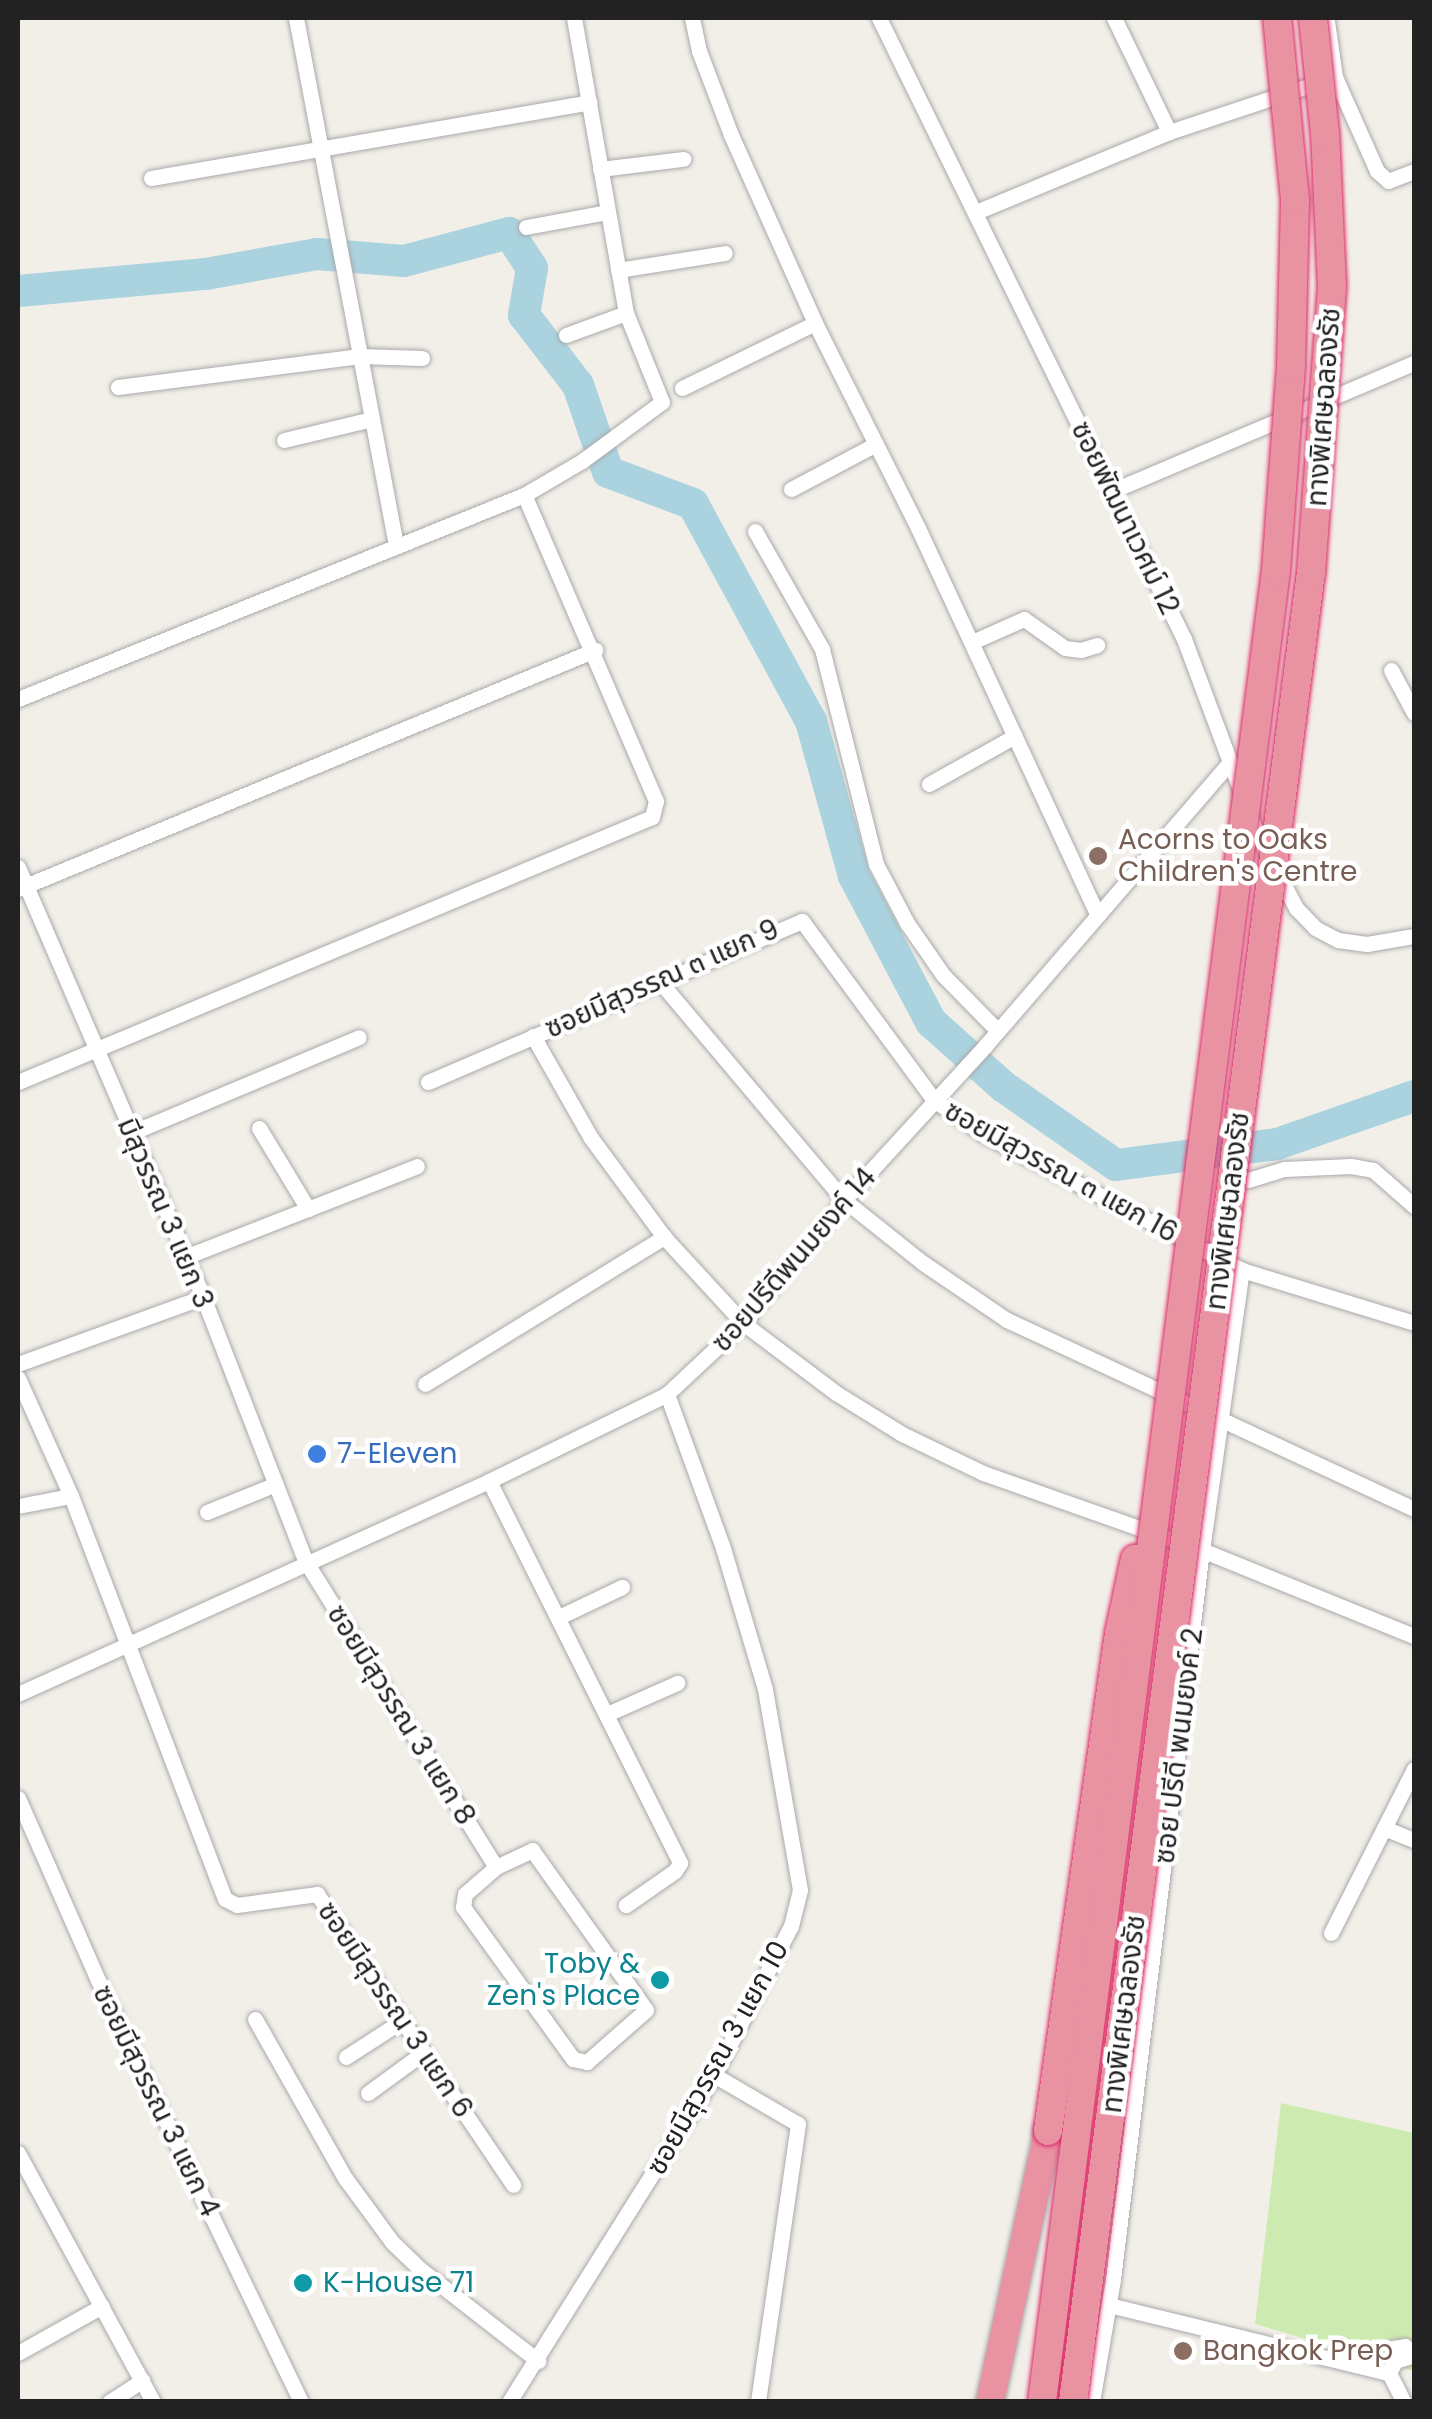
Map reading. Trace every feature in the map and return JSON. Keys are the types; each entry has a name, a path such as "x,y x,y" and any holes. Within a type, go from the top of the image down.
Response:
{"highway":[{"name":"ทางพิเศษฉลองรัช","path":"1042,2402 1276,570 1286,453 1295,200 1276,18"},
{"name":"ทางพิเศษฉลองรัช","path":"1073,2402 1311,574 1332,286 1327,151 1313,18"},
{"path":"990,2402 1048,2131 1118,1634 1174,1391"}],"street":[{"path":"296,18 396,544"},
{"path":"18,700 524,495 582,461 662,402 626,313 574,18"},
{"path":"692,18 731,135 815,323 972,642 1098,915"},
{"name":"ซอยพัฒนาเวศม์ 12","path":"880,18 1184,639 1256,834 1296,908 1314,928 1338,940 1366,944 1414,936"},
{"path":"1114,18 1168,132"},
{"path":"1326,18 1335,77 1382,177 1388,181 1414,171"},
{"path":"976,212 1168,132 1335,77"},
{"path":"151,178 588,102"},
{"path":"600,170 683,158"},
{"path":"526,228 607,212"},
{"path":"618,270 725,252"},
{"path":"566,335 626,313"},
{"path":"682,388 815,323"},
{"path":"118,387 360,356 422,358"},
{"path":"1112,492 1414,363"},
{"path":"284,440 372,418"},
{"path":"791,489 876,444"},
{"path":"18,1082 646,823 656,811 656,801 524,495"},
{"path":"755,531 822,648 876,864 943,975 998,1031"},
{"path":"972,642 1024,619 1065,648 1081,650 1098,645"},
{"path":"21,887 594,650"},
{"path":"1391,670 1414,713"},
{"path":"929,784 1015,736"},
{"name":"ซอยปรีดีพนมยงค์ 14","path":"18,1694 488,1481 667,1394 744,1324 844,1200 985,1046 1230,762"},
{"name":"มีสุวรรณ 3 แยก 3","path":"18,867 21,887 202,1298 306,1562"},
{"name":"ซอยมีสุวรรณ ๓ แยก 9","path":"428,1082 802,921 934,1100"},
{"path":"661,983 844,1200 1007,1320 1414,1509"},
{"path":"534,1036 591,1138 664,1237 744,1324 836,1393 902,1434 983,1474 1202,1550 1414,1636"},
{"path":"131,1133 359,1037"},
{"name":"ซอยมีสุวรรณ ๓ แยก 16","path":"934,1100 1050,1172 1242,1270 1414,1323"},
{"path":"259,1128 308,1209"},
{"path":"185,1257 416,1166"},
{"path":"1248,1180 1284,1169 1351,1166 1372,1170 1414,1206"},
{"path":"425,1384 664,1237"},
{"name":"ซอย ปรีดี พนมยงค์ 2","path":"1092,2402 1108,2305 1202,1550 1242,1270"},
{"path":"18,1364 202,1298"},
{"path":"18,1378 71,1496 128,1641"},
{"name":"ซอยมีสุวรรณ 3 แยก 10","path":"509,2402 714,2075 791,1926 800,1890 765,1690 723,1548 667,1394"},
{"path":"488,1481 680,1863 676,1871 626,1905"},
{"path":"206,1512 276,1484"},
{"path":"18,1506 71,1496"},
{"name":"ซอยมีสุวรรณ 3 แยก 8","path":"306,1562 496,1867"},
{"path":"559,1617 622,1588"},
{"name":"ซอยมีสุวรรณ 3 แยก 6","path":"128,1641 224,1899 237,1906 317,1894 513,2185"},
{"path":"608,1714 678,1683"},
{"path":"1331,1933 1414,1768"},
{"name":"ซอยมีสุวรรณ 3 แยก 4","path":"18,1798 98,1980 300,2402"},
{"path":"1384,1828 1414,1840"},
{"path":"532,1850 644,2006 642,2017 586,2062 573,2059 464,1907 465,1894 496,1867 532,1850"},
{"path":"255,2019 345,2178 392,2242 420,2269 538,2361"},
{"path":"346,2057 403,2020"},
{"path":"368,2093 424,2052"},
{"path":"714,2075 798,2124 758,2402"},
{"path":"18,2153 152,2402"},
{"path":"1108,2305 1392,2367 1404,2402"},
{"path":"18,2353 102,2306"},
{"path":"109,2402 142,2380"}],"green space":[{"path":"1281,2103 1414,2133 1414,2371 1255,2324"}],"waterway":[{"path":"18,291 206,274 317,254 404,261 509,233 532,268 524,315 578,385 608,472 693,504 811,721 854,876 931,1022 1004,1087 1116,1165 1277,1144 1414,1096"}],"place":[{"name":"Acorns to Oaks Children's Centre","path":"1098,856"},
{"name":"7-Eleven","path":"317,1454"},
{"name":"Toby & Zen's Place","path":"660,1980"},
{"name":"K-House 71","path":"303,2283"},
{"name":"Bangkok Prep","path":"1183,2351"}]}
